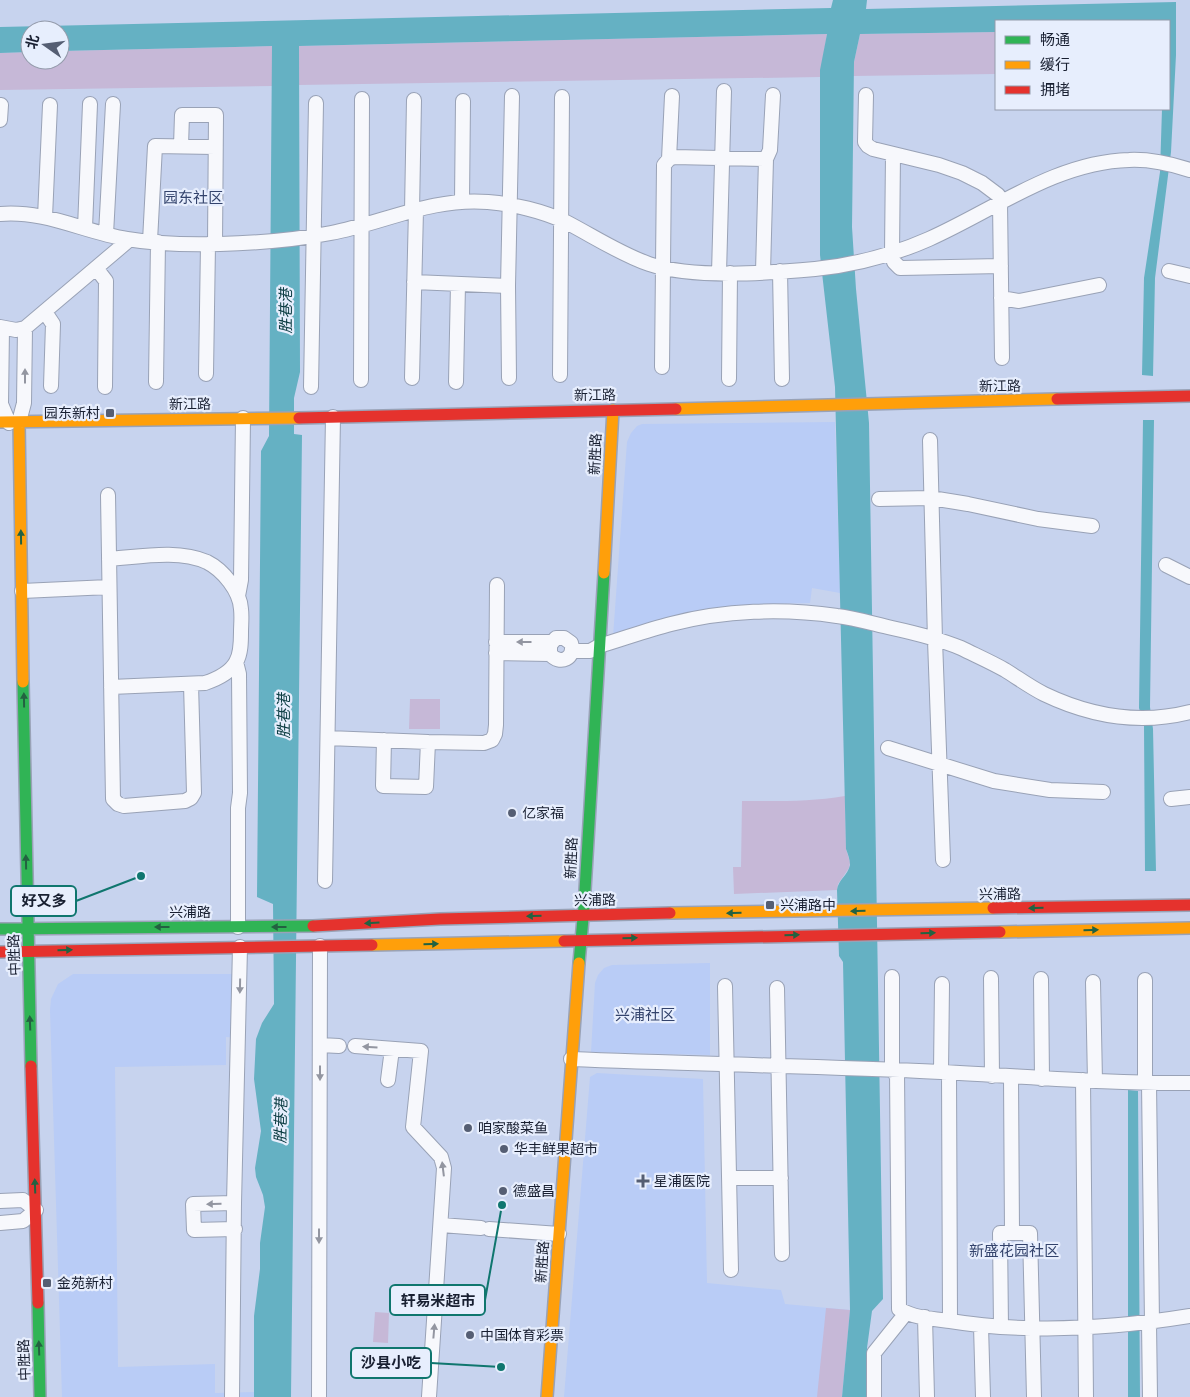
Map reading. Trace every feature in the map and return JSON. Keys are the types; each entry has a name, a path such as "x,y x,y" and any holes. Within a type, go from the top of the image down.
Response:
{"main road":[{"name":"新江路","path":"9,422 333,417 1190,396"},
{"name":"新胜路","path":"547,1397 583,915 613,410"},
{"path":"9,422 12,699"},
{"name":"中胜路","path":"9,422 22,591 28,951 40,1397"},
{"name":"兴浦路","path":"0,929 16,924 28,928 298,927 440,919 583,915 1190,906"},
{"name":"中胜路","path":"16,924 16,956"},
{"path":"0,952 16,956 28,951 1190,928"},
{"path":"23,1194 23,1227"}],"street":[{"path":"724,91 721,158 728,378"},
{"path":"763,272 766,159 770,150 773,95"},
{"path":"866,95 865,142 868,146 873,149 939,165 962,173 982,183 998,195 1000,202 1002,358"},
{"path":"509,378 508,286 512,96"},
{"path":"669,159 672,96"},
{"path":"560,375 562,97"},
{"path":"361,380 362,100"},
{"path":"412,378 414,100"},
{"path":"462,201 463,101"},
{"path":"311,387 307,237 316,103"},
{"path":"85,228 90,104"},
{"path":"106,234 113,104"},
{"path":"0,120 1,105"},
{"path":"45,217 50,105"},
{"path":"181,146 182,115 216,115 206,374"},
{"path":"156,382 155,146 216,147"},
{"path":"893,154 892,253 894,262 900,268 1001,266"},
{"path":"662,367 664,165 669,159 674,157 766,159"},
{"path":"0,214 26,213 129,240 211,244 307,237 361,226 441,203 462,201 490,202 561,220 622,252 650,264 676,270 724,273 763,272 816,269 858,262 892,253 928,240 1000,202 1084,166 1119,160 1133,160 1174,165 1190,170"},
{"path":"24,328 24,403 9,422 1,404 1,328 16,330 24,328 129,240"},
{"path":"96,268 106,280 104,387"},
{"path":"780,271 782,380"},
{"path":"1169,272 1190,276"},
{"path":"414,282 508,286"},
{"path":"456,382 458,284"},
{"path":"1001,298 1019,301 1099,285"},
{"path":"44,312 54,324 52,386"},
{"path":"325,881 333,417"},
{"path":"238,596 241,580 243,418"},
{"path":"930,440 943,860"},
{"path":"108,495 113,800 118,804 124,806 185,801 191,798 194,792 191,684"},
{"path":"879,499 932,498 1038,519 1092,526"},
{"path":"109,559 179,555 193,557 208,563 221,572 238,596 241,608 241,644 236,662 227,672 216,679 205,683 111,687"},
{"path":"1166,565 1190,577"},
{"path":"328,738 484,743 492,740 495,734 497,585"},
{"path":"22,591 109,587"},
{"path":"572,647 590,643 599,646 672,624 709,617 772,612 811,613 838,616 874,624 960,648 1002,669 1044,694 1102,715 1140,719 1158,718 1190,712"},
{"path":"551,648 560,637 564,638 572,647"},
{"path":"496,647 551,648"},
{"path":"551,648 554,659 562,661 568,658 572,647"},
{"path":"236,662 239,674 240,793 238,808 238,927"},
{"path":"384,740 383,786 426,787 428,742"},
{"path":"888,748 994,781 1050,790 1103,792"},
{"path":"1171,799 1190,798"},
{"path":"319,1397 320,946"},
{"path":"232,1397 240,947"},
{"path":"892,978 890,1071 899,1309 906,1313 925,1317 981,1326 1033,1329 1084,1329 1123,1326 1190,1316"},
{"path":"991,978 992,1076"},
{"path":"1041,979 1042,1078"},
{"path":"1145,980 1150,1397"},
{"path":"1086,1397 1084,1329 1093,982"},
{"path":"942,984 950,1321"},
{"path":"725,986 731,1270"},
{"path":"777,988 782,1254"},
{"path":"320,1044 340,1046"},
{"path":"355,1046 421,1051 413,1127 441,1157 444,1168 429,1397"},
{"path":"388,1080 392,1048"},
{"path":"571,1059 945,1072 1147,1083 1190,1083"},
{"path":"1011,1077 1012,1233"},
{"path":"729,1178 781,1178"},
{"path":"0,1201 23,1194 36,1210 23,1227 0,1223"},
{"path":"234,1203 193,1204 194,1230 235,1229"},
{"path":"441,1226 559,1234"},
{"path":"1001,1327 1000,1233 1030,1233 1034,1397"},
{"path":"874,1397 874,1353 906,1313"},
{"path":"925,1317 927,1397"},
{"path":"981,1326 983,1397"}],"shaded area":[{"path":"995,32 995,74 853,76 860,34"},
{"path":"827,34 820,77 298,85 299,46"},
{"path":"272,46 272,86 0,90 0,53 20,52 20,70 70,70 70,51"},
{"path":"835,422 840,593 812,588 810,603 757,604 715,609 613,637 627,442 637,426 642,424"},
{"path":"410,699 440,699 440,729 409,729"},
{"path":"845,796 846,849 850,862 849,868 838,884 837,890 734,894 733,867 741,867 742,801 806,800"},
{"path":"710,963 710,1055 591,1052 595,983 598,975 604,968 612,965"},
{"path":"73,974 245,974 244,1038 226,1037 226,1065 115,1067 118,1367 215,1364 215,1393 254,1392 254,1397 62,1397 50,1010 51,999 58,984"},
{"name":"星浦医院","path":"597,1073 703,1079 707,1283 781,1290 785,1304 850,1310 842,1397 564,1397 590,1077"},
{"path":"826,1308 850,1310 842,1397 817,1397"},
{"path":"375,1312 389,1313 388,1343 373,1342"}],"water":[{"name":"胜巷港","path":"833,0 867,0 866,9 1176,2 1176,55 1171,152 1155,278 1153,376 1142,375 1144,278 1160,172 1162,110 1170,110 1170,20 995,20 995,32 860,34 854,62 852,227 869,423 883,1299 872,1311 867,1348 867,1397 842,1397 850,1310 843,962 839,956 837,890 850,865 846,849 835,387 820,255 820,70 827,34 299,46 300,372 294,398 294,434 302,435 291,1397 254,1397 254,1316 265,1207 255,1168 261,1131 254,1079 256,1039 262,1023 274,1004 273,904 257,897 261,451 269,436 272,46 70,51 70,25 831,8"},
{"path":"0,27 20,27 20,52 0,53"},
{"path":"1143,420 1154,420 1150,707 1153,729 1156,871 1145,871 1144,726 1139,708"},
{"path":"1128,1090 1138,1091 1140,1397 1128,1397"}],"traffic: fast":[{"path":"579,963 604,573"},
{"path":"23,682 31,1066"},
{"path":"0,929 313,926"},
{"path":"38,1303 40,1397"}],"traffic: slow":[{"path":"676,409 1057,399"},
{"path":"604,573 613,410"},
{"path":"0,422 299,418"},
{"path":"19,422 23,682"},
{"path":"670,913 993,908"},
{"path":"1000,932 1190,928"},
{"path":"372,945 564,941"},
{"path":"547,1397 579,963"}],"traffic: jam":[{"path":"1057,399 1190,396"},
{"path":"299,418 676,409"},
{"path":"993,908 1190,905"},
{"path":"313,926 440,919 670,913"},
{"path":"564,941 1000,932"},
{"path":"0,952 372,945"},
{"path":"31,1066 38,1303"}],"place":[{"name":"园东新村","path":"110,413"},
{"name":"亿家福","path":"512,813"},
{"name":"好又多","path":"141,876"},
{"name":"兴浦路中","path":"770,905"},
{"name":"咱家酸菜鱼","path":"468,1128"},
{"name":"华丰鲜果超市","path":"504,1149"},
{"name":"星浦医院","path":"643,1181"},
{"name":"德盛昌","path":"503,1191"},
{"name":"轩易米超市","path":"502,1205"},
{"name":"金苑新村","path":"47,1283"},
{"name":"中国体育彩票","path":"470,1335"},
{"name":"沙县小吃","path":"501,1367"}],"district":[{"name":"园东社区","path":"193,198"},
{"name":"兴浦社区","path":"645,1015"},
{"name":"新盛花园社区","path":"1014,1251"}]}
